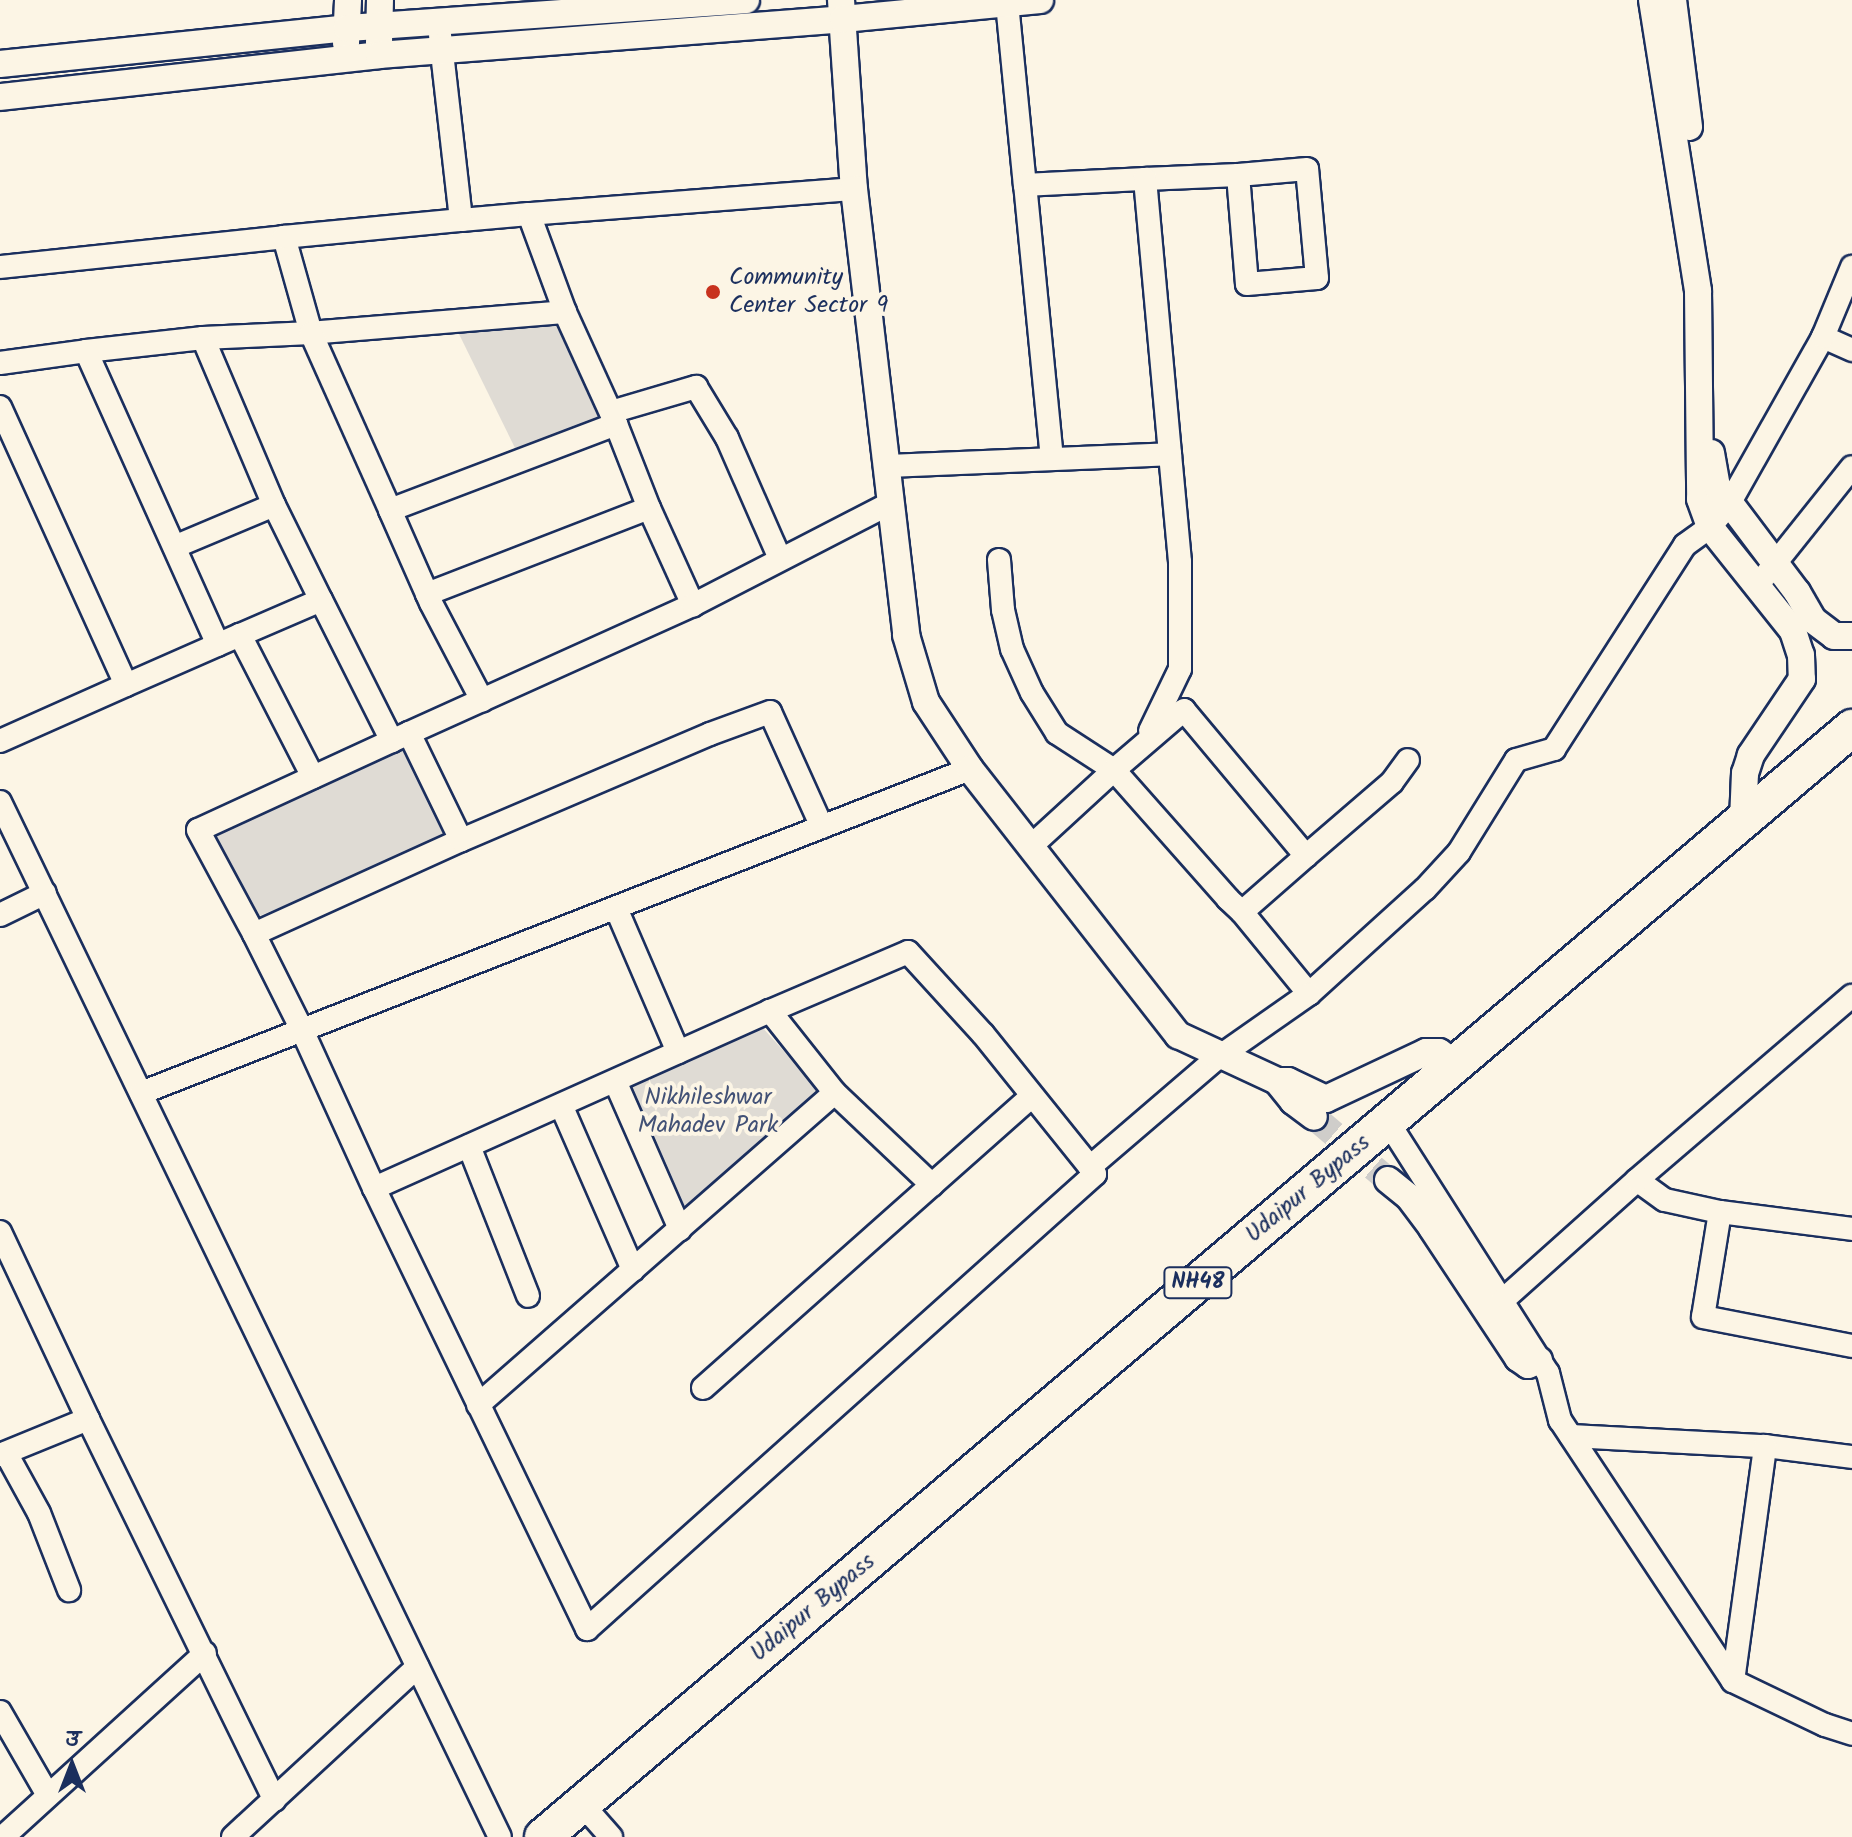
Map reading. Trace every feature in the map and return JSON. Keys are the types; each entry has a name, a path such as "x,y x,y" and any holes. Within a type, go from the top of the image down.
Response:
{"highway":[{"name":"Udaipur Bypass","path":"543,1837 1852,728"}],"street":[{"path":"345,58 348,0"},
{"path":"0,64 347,28 380,13 439,22 526,8 746,0"},
{"path":"0,97 345,58 842,10 1040,0"},
{"path":"1652,0 1698,291 1696,432 1715,497 1776,564 1823,630 1834,636 1852,636"},
{"path":"1090,1167 1224,1054 1309,994 1425,889 1459,852 1516,760 1554,749 1685,545 1710,527 1715,497 1711,460 1710,288 1673,0"},
{"path":"1007,3 1052,459"},
{"path":"842,10 854,189 906,635 926,702 970,769 1178,1035 1277,1081 1293,1101 1314,1117"},
{"path":"379,55 380,13"},
{"path":"439,22 461,220"},
{"path":"1025,185 1307,169 1317,278 1247,284 1238,175"},
{"path":"1114,770 1155,726 1180,669 1180,562 1145,179"},
{"path":"0,267 461,220 854,189"},
{"path":"529,214 565,312 693,605"},
{"path":"284,237 311,333 427,594 482,700"},
{"path":"1715,497 1752,463 1823,337 1852,267"},
{"path":"0,363 203,338 311,333 565,312"},
{"path":"1823,337 1852,350"},
{"path":"203,338 274,505 321,600 461,840"},
{"path":"86,351 218,645"},
{"path":"390,510 696,387 727,438 780,559"},
{"path":"0,407 126,685"},
{"path":"887,466 1170,454"},
{"path":"1711,460 1725,471 1737,473 1752,463"},
{"path":"1755,587 1852,467"},
{"path":"374,1188 908,952 983,1034 1095,1174 587,1629 374,1188 302,1030 198,830 693,605 891,503"},
{"path":"174,547 274,505"},
{"path":"427,594 649,508"},
{"path":"1710,527 1793,631 1802,679 1751,755 1745,773 1743,820"},
{"path":"999,560 1003,610 1012,649 1032,693 1057,733 1114,770 1242,912 1309,994"},
{"path":"0,741 321,600"},
{"path":"240,635 313,777"},
{"path":"1030,847 1184,710 1306,856"},
{"path":"254,934 461,840 710,734 770,712 822,827"},
{"path":"1242,912 1392,782 1408,760"},
{"path":"141,1093 970,769"},
{"path":"0,802 500,1837"},
{"path":"0,915 45,893"},
{"path":"616,908 678,1052"},
{"path":"1503,1300 1637,1180 1852,996"},
{"path":"770,1011 835,1093 932,1185"},
{"path":"1277,1081 1288,1081 1326,1099 1426,1052 1439,1052 1455,1063"},
{"path":"615,1081 680,1229"},
{"path":"478,1405 835,1093"},
{"path":"703,1388 1031,1097"},
{"path":"561,1105 633,1270"},
{"path":"1388,1122 1548,1373 1560,1420 1733,1681 1825,1725 1852,1734"},
{"path":"469,1146 528,1296"},
{"path":"1388,1180 1409,1197 1432,1228 1518,1358 1528,1365 1539,1360"},
{"path":"1637,1180 1665,1200 1720,1212 1852,1229"},
{"path":"1720,1212 1703,1317 1852,1346"},
{"path":"2,1242 275,1800"},
{"path":"69,1590 39,1513 3,1454 88,1419"},
{"path":"1571,1436 1765,1446 1852,1457"},
{"path":"1733,1681 1765,1446"},
{"path":"3,1837 205,1653"},
{"path":"233,1837 417,1667"},
{"path":"0,1712 48,1795"},
{"path":"582,1804 611,1837"}],"green space":[{"path":"557,319 604,418 515,448 457,330"},
{"path":"411,738 451,838 246,921 205,821"},
{"name":"Nikhileshwar Mahadev Park","path":"762,1027 819,1090 687,1211 624,1080"}],"tunnel":[{"path":"1314,1117 1388,1180"}],"place":[{"name":"Community Center Sector 9","path":"713,292"}]}
